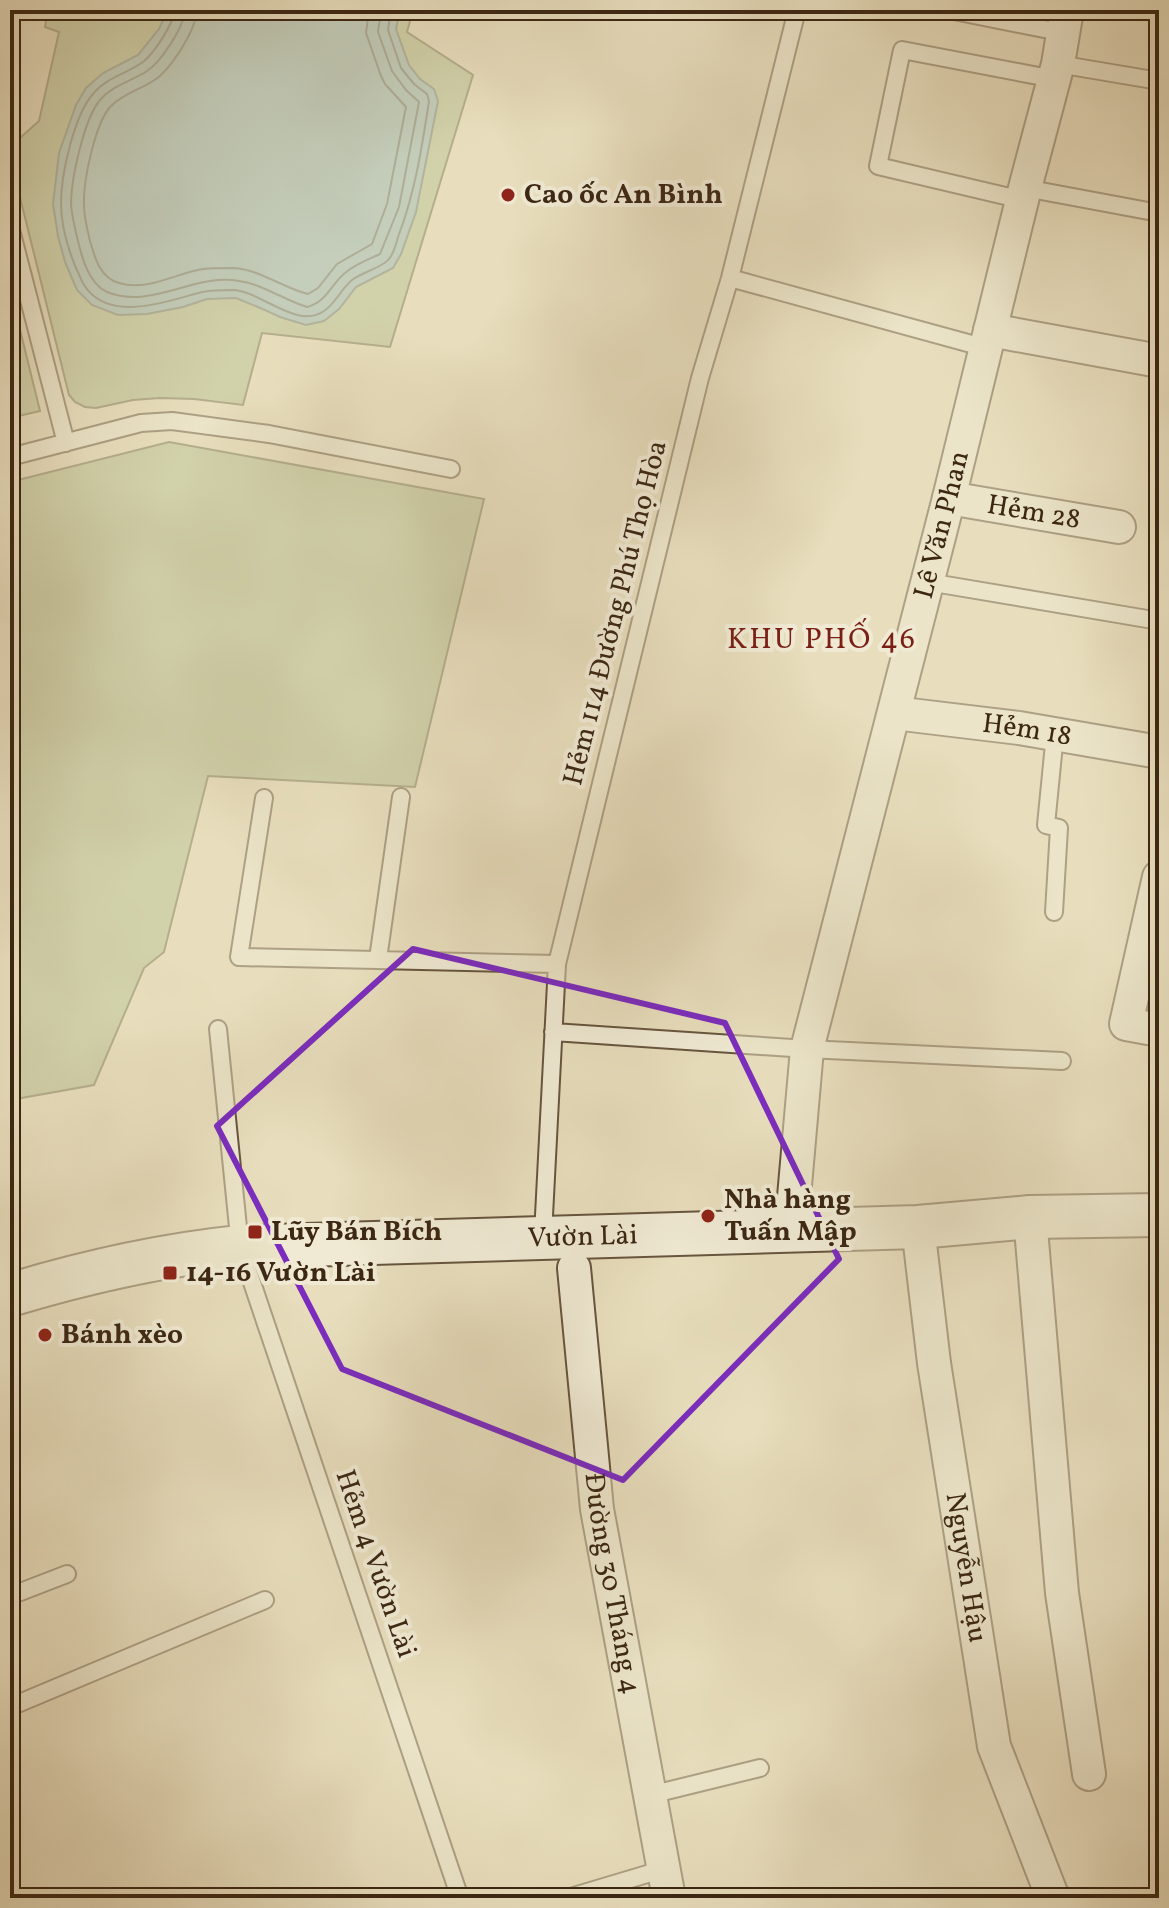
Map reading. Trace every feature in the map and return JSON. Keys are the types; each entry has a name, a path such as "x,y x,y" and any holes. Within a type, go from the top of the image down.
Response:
{"street":[{"name":"Lê Văn Phan","path":"791,1231 807,1049 928,582 1061,47"},
{"path":"988,339 1159,361"},
{"name":"Hẻm 28","path":"949,498 1119,527"},
{"name":"Hẻm 18","path":"894,713 1019,728 1159,752"},
{"path":"1159,877 1126,1024 1159,1030"},
{"name":"Vườn Lài","path":"10,1295 147,1260 240,1247 918,1227 1030,1217 1159,1215"},
{"path":"1030,1217 1062,1593 1089,1774"},
{"name":"Nguyễn Hậu","path":"918,1227 934,1363 994,1746 1053,1898"},
{"name":"Đường 30 Tháng 4","path":"574,1268 597,1509 666,1884"}],"lane":[{"name":"Hẻm 114 Đường Phú Thọ Hòa","path":"543,1237 557,964 700,378 730,278 797,10"},
{"path":"949,10 1159,81"},
{"path":"1061,47 902,50 878,166 1024,194 1159,213"},
{"path":"10,226 66,443"},
{"path":"730,278 988,339"},
{"path":"10,457 141,423 172,421 269,434 451,469"},
{"path":"928,582 1159,621"},
{"path":"1054,912 1059,828 1046,825 1055,734"},
{"path":"378,959 401,797"},
{"path":"264,798 239,957 557,964"},
{"name":"Hẻm 4 Vườn Lài","path":"218,1029 240,1247 460,1898"},
{"path":"553,1032 807,1049 1062,1061"},
{"path":"10,1596 67,1574"},
{"path":"10,1707 265,1600"},
{"path":"650,1795 760,1768"},
{"path":"567,1898 666,1884"}],"highlighted area":[{"path":"413,949 725,1023 839,1259 623,1480 342,1369 217,1126"}],"green space":[{"path":"48,10 413,10 407,32 473,75 390,347 262,333 243,405 160,398 96,408 75,402 69,395 10,157 10,147 39,121 59,32 45,27"},
{"path":"10,289 40,411 10,418"},
{"path":"169,442 484,499 415,787 208,776 164,952 144,968 94,1085 10,1100 10,482"}],"water":[{"path":"168,10 400,10 396,29 409,65 420,79 434,89 438,101 416,212 393,268 356,287 339,309 324,321 306,325 236,298 207,299 147,314 118,315 92,305 77,290 65,262 53,204 59,153 76,105 86,88 103,73 138,55 159,29"}],"place":[{"name":"Cao ốc An Bình","path":"508,195"},
{"name":"Nhà hàng Tuấn Mập","path":"708,1216"},
{"name":"Lũy Bán Bích","path":"255,1232"},
{"name":"14-16 Vườn Lài","path":"170,1273"},
{"name":"Bánh xèo","path":"45,1335"}],"district":[{"name":"KHU PHỐ 46","path":"822,640"}]}
